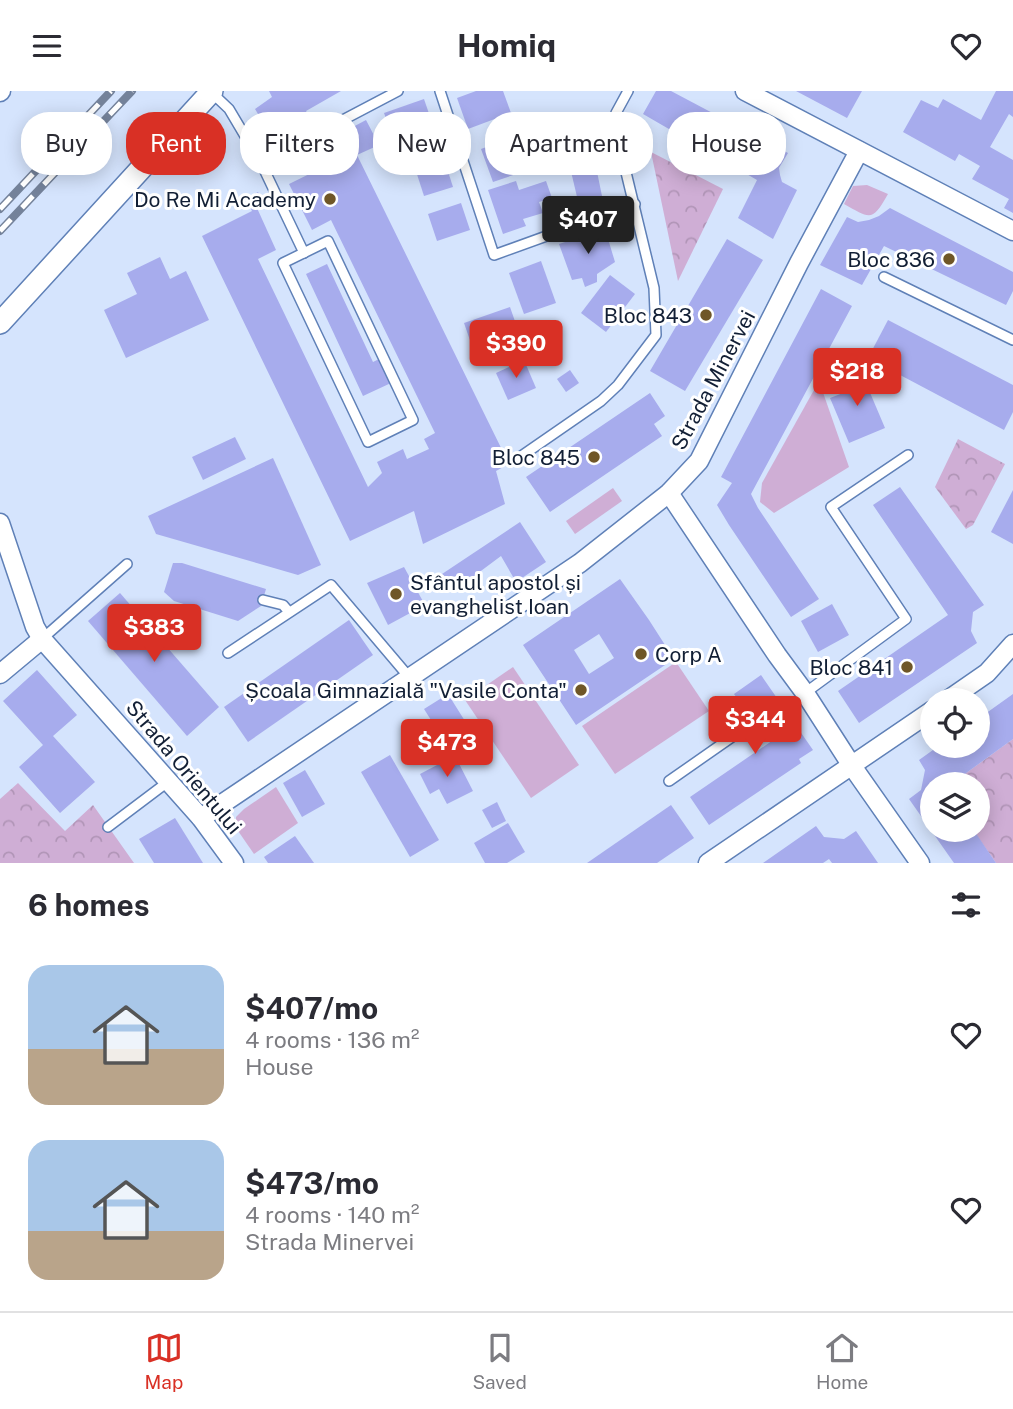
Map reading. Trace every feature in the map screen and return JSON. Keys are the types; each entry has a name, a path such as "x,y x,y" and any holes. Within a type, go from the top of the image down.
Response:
{"street":[{"path":"745,91 1013,231"},
{"path":"0,323 212,92"},
{"name":"Strada Minervei","path":"201,818 580,563 669,493 699,461 859,151"},
{"path":"669,493 920,863"},
{"name":"Strada Orientului","path":"0,523 35,627 42,639 201,818 234,863"},
{"path":"0,674 42,639"},
{"path":"965,688 1011,651"},
{"path":"708,863 920,719"}],"lane":[{"path":"358,112 398,91"},
{"path":"440,91 495,255 635,204"},
{"path":"520,457 601,401 618,385 656,335 654,288 617,131 616,113 628,91"},
{"path":"212,92 229,109 240,128"},
{"path":"267,175 304,253"},
{"path":"328,241 413,420 368,442 283,263 304,253 328,241"},
{"path":"884,277 1013,340"},
{"path":"805,693 906,619 831,507 908,455"},
{"path":"42,639 127,564"},
{"path":"228,653 331,585 409,677"},
{"path":"263,600 283,605 289,612"},
{"path":"669,782 742,730"},
{"path":"108,827 169,781"}],"green space":[{"path":"653,153 667,160 667,175 696,175 723,189 678,281"},
{"path":"867,185 888,194 878,209 870,215 844,204 853,186"},
{"path":"819,381 849,467 774,513 760,502 762,483"},
{"path":"958,439 1005,464 973,525 966,529 935,487"},
{"path":"613,488 622,501 575,534 566,521"},
{"path":"676,662 709,711 615,774 582,726"},
{"path":"513,667 579,765 531,798 465,700"},
{"path":"1013,739 1013,863 996,863 981,842 990,842 990,772 968,772"},
{"path":"18,783 65,831 93,805 134,863 0,863 0,799"},
{"path":"276,787 298,823 254,854 236,828 236,817"}],"building":[{"path":"269,91 341,91 307,112 257,112 255,109 272,97"},
{"path":"476,91 503,91 511,112 485,112 485,123 471,128 471,112 462,112 457,98"},
{"path":"656,91 671,91 711,112 667,112 667,128 653,120 653,112 644,112"},
{"path":"796,91 862,91 847,118"},
{"path":"996,91 1013,91 1013,117 1009,114 990,147 1013,160 1013,213 1004,208 1009,199 972,179 980,166 959,154 955,161 903,132 921,100 938,108 943,99 981,120"},
{"path":"424,99 428,112 387,112"},
{"path":"366,120 373,133 373,148 359,154 359,124"},
{"path":"359,159 509,464 496,471 505,504 423,544 414,511 350,541 202,236 252,211 246,199 258,192 264,204 257,208 276,250 258,259 368,487 382,473 377,462 403,449 407,459 429,449 424,439 435,433 331,220 312,230 289,184 307,175 359,175"},
{"path":"417,175 449,175 453,187 424,196"},
{"path":"490,175 513,175 493,182"},
{"path":"572,175 598,175 602,196 578,201"},
{"path":"748,175 780,175 782,182 797,190 773,239 738,218 757,180"},
{"path":"516,181 519,190 546,181 552,198 539,202 543,213 523,219 526,226 503,234 488,190"},
{"path":"461,203 470,230 437,241 428,214"},
{"name":"Bloc 836","path":"890,208 1013,272 1013,291 1006,305 884,246 862,285 820,265 847,217 858,222 869,220"},
{"path":"605,229 615,262 597,274 597,282 585,287 582,278 572,280 559,244"},
{"name":"Bloc 843","path":"727,239 763,260 685,391 650,371"},
{"path":"160,257 170,279 186,271 209,320 126,358 104,310 137,294 127,273"},
{"path":"541,261 556,303 524,314 509,273"},
{"path":"327,264 373,362 379,359 391,383 363,396 306,274"},
{"path":"610,275 635,294 606,332 581,313"},
{"path":"821,289 852,306 751,494 819,599 791,617 717,505 732,483 721,477"},
{"path":"510,307 518,330 522,328 529,348 502,357 497,342 473,349 464,323"},
{"path":"888,320 1013,385 1013,412 1004,430 868,358"},
{"path":"524,360 536,388 508,400 496,373"},
{"path":"860,369 885,428 849,443 830,398 843,393 837,379"},
{"path":"570,370 579,383 566,392 557,379"},
{"name":"Bloc 845","path":"650,393 665,416 654,424 662,436 550,512 526,477"},
{"path":"235,437 246,459 203,480 192,457"},
{"path":"273,458 321,565 298,575 156,534 148,516"},
{"path":"900,487 984,605 973,612 971,631 977,643 859,723 838,691 948,615 873,505"},
{"path":"1013,490 1013,544 991,532"},
{"path":"520,522 546,562 516,582 501,556 454,591 442,574"},
{"path":"173,563 182,563 266,589 261,606 238,621 174,601 164,592"},
{"name":"Sfântul apostol și evanghelist Ioan","path":"404,567 425,605 388,625 367,583"},
{"name":"Corp A","path":"620,579 674,659 576,725 523,645","holes":["599,634 614,658 589,674 574,650"]},
{"path":"120,593 219,707 187,736 88,621"},
{"path":"832,604 849,635 818,652 801,621"},
{"path":"349,620 373,655 248,742 224,707"},
{"path":"37,670 77,715 53,736 95,782 60,813 19,767 43,745 3,701"},
{"path":"761,675 813,750 799,759 801,763 709,825 690,797 782,734 768,714 755,723 734,694"},
{"path":"448,694 480,745 461,757 448,736 443,739 424,709"},
{"path":"1013,694 1013,739 990,756 990,710"},
{"path":"452,750 473,791 447,804 439,789 430,794 420,774 439,764 436,759"},
{"path":"390,755 439,840 410,857 361,772"},
{"path":"987,758 968,772 925,772 919,760"},
{"path":"305,770 325,804 302,817 283,783"},
{"path":"920,791 920,815 909,799"},
{"path":"497,802 506,821 492,828 482,810"},
{"path":"671,805 694,838 657,863 587,863"},
{"path":"175,818 203,863 154,863 139,839"},
{"path":"508,823 525,852 507,863 485,863 474,843"},
{"path":"816,826 824,837 844,839 856,831 878,863 832,863 829,859 823,863 763,863"},
{"path":"295,836 314,863 268,863 264,857"},
{"path":"939,842 982,842 996,863 954,863"}],"railway":[{"path":"0,209 111,91"},
{"path":"0,231 132,91"}],"place":[{"name":"Do Re Mi Academy","path":"330,199"},
{"name":"Bloc 836","path":"949,259"},
{"name":"Bloc 843","path":"706,315"},
{"name":"Bloc 845","path":"594,457"},
{"name":"Sfântul apostol și evanghelist Ioan","path":"396,594"},
{"name":"Corp A","path":"641,654"},
{"name":"Bloc 841","path":"907,667"},
{"name":"Școala Gimnazială \"Vasile Conta\"","path":"581,690"}]}
